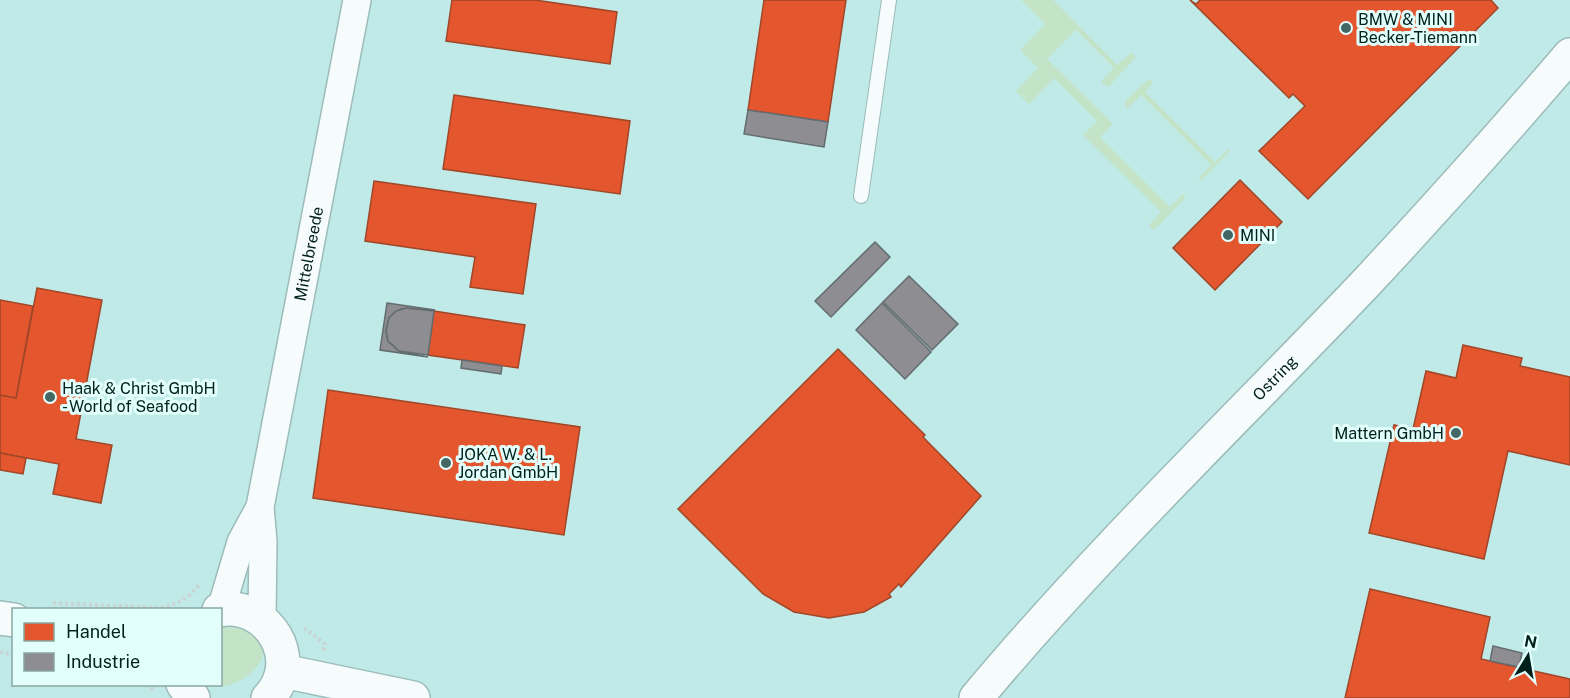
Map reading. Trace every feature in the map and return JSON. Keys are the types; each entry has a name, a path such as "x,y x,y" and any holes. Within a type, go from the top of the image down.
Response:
{"main road":[{"name":"Ostring","path":"975,698 1117,540 1367,281 1507,129 1570,55"},
{"path":"222,609 243,609 262,619 275,633 283,651 275,684 413,698"}],"street":[{"name":"Mittelbreede","path":"260,507 357,0"},
{"path":"220,608 241,543 260,507"},
{"path":"260,507 263,541 262,619"}],"lane":[{"path":"861,196 889,0"}],"green space":[{"path":"1021,0 1053,0 1117,65 1131,53 1136,57 1108,87 1101,82 1114,68 1076,30 1047,59 1113,124 1100,137 1170,207 1183,194 1186,197 1154,230 1149,225 1161,212 1083,135 1097,121 1054,78 1029,104 1016,91 1038,68 1020,50 1045,24"},
{"path":"1149,79 1153,83 1145,92 1215,162 1229,149 1230,151 1202,180 1198,179 1211,165 1141,95 1128,108 1125,106 1126,100"},
{"path":"222,628 247,631 260,639 264,650 260,662 251,673 237,682 222,686"}],"building: Handel":[{"path":"452,0 535,0 617,12 610,64 446,41"},
{"path":"764,0 846,0 828,122 748,110"},
{"path":"1190,0 1196,4 1200,0 1491,0 1498,8 1308,199 1259,151 1305,106 1293,94 1289,98"},
{"path":"454,95 630,121 620,194 443,169"},
{"name":"MINI","path":"1240,180 1282,222 1215,290 1173,248"},
{"path":"374,181 536,204 523,294 470,287 475,257 365,241"},
{"name":"Haak & Christ GmbH - World of Seafood","path":"37,288 102,300 76,439 112,445 101,503 53,494 59,464 0,453 0,395 16,398"},
{"path":"0,300 33,306 16,398 0,395"},
{"path":"434,311 525,325 518,368 428,355"},
{"path":"1463,345 1522,358 1520,366 1570,377 1570,465 1508,451 1484,559 1369,533 1394,425 1413,429 1426,371 1456,378"},
{"path":"838,349 925,435 923,437 981,496 901,587 899,584 889,594 891,597 864,612 829,618 794,612 763,594 678,509"},
{"name":"JOKA W. & L. Jordan GmbH","path":"328,390 580,427 564,535 313,498"},
{"path":"0,453 26,458 23,474 0,470"},
{"path":"1370,589 1490,617 1481,659 1570,679 1570,698 1345,698"}],"building: Industrie":[{"path":"748,110 828,122 824,147 744,134"},
{"path":"875,242 890,257 831,317 815,301"},
{"path":"909,276 958,324 932,350 883,302"},
{"path":"387,303 435,310 401,309 389,318 386,331 388,341 399,351 428,357 380,350"},
{"path":"882,303 931,352 905,379 856,330"},
{"path":"406,308 434,311 428,355 399,351 388,341 386,331 389,318 396,311"},
{"path":"462,360 502,366 501,374 461,368"},
{"path":"1493,646 1522,653 1519,667 1490,661"}],"place":[{"name":"BMW & MINI Becker-Tiemann","path":"1346,28"},
{"name":"MINI","path":"1228,235"},
{"name":"Haak & Christ GmbH - World of Seafood","path":"50,397"},
{"name":"Mattern GmbH","path":"1456,433"},
{"name":"JOKA W. & L. Jordan GmbH","path":"446,463"}]}
